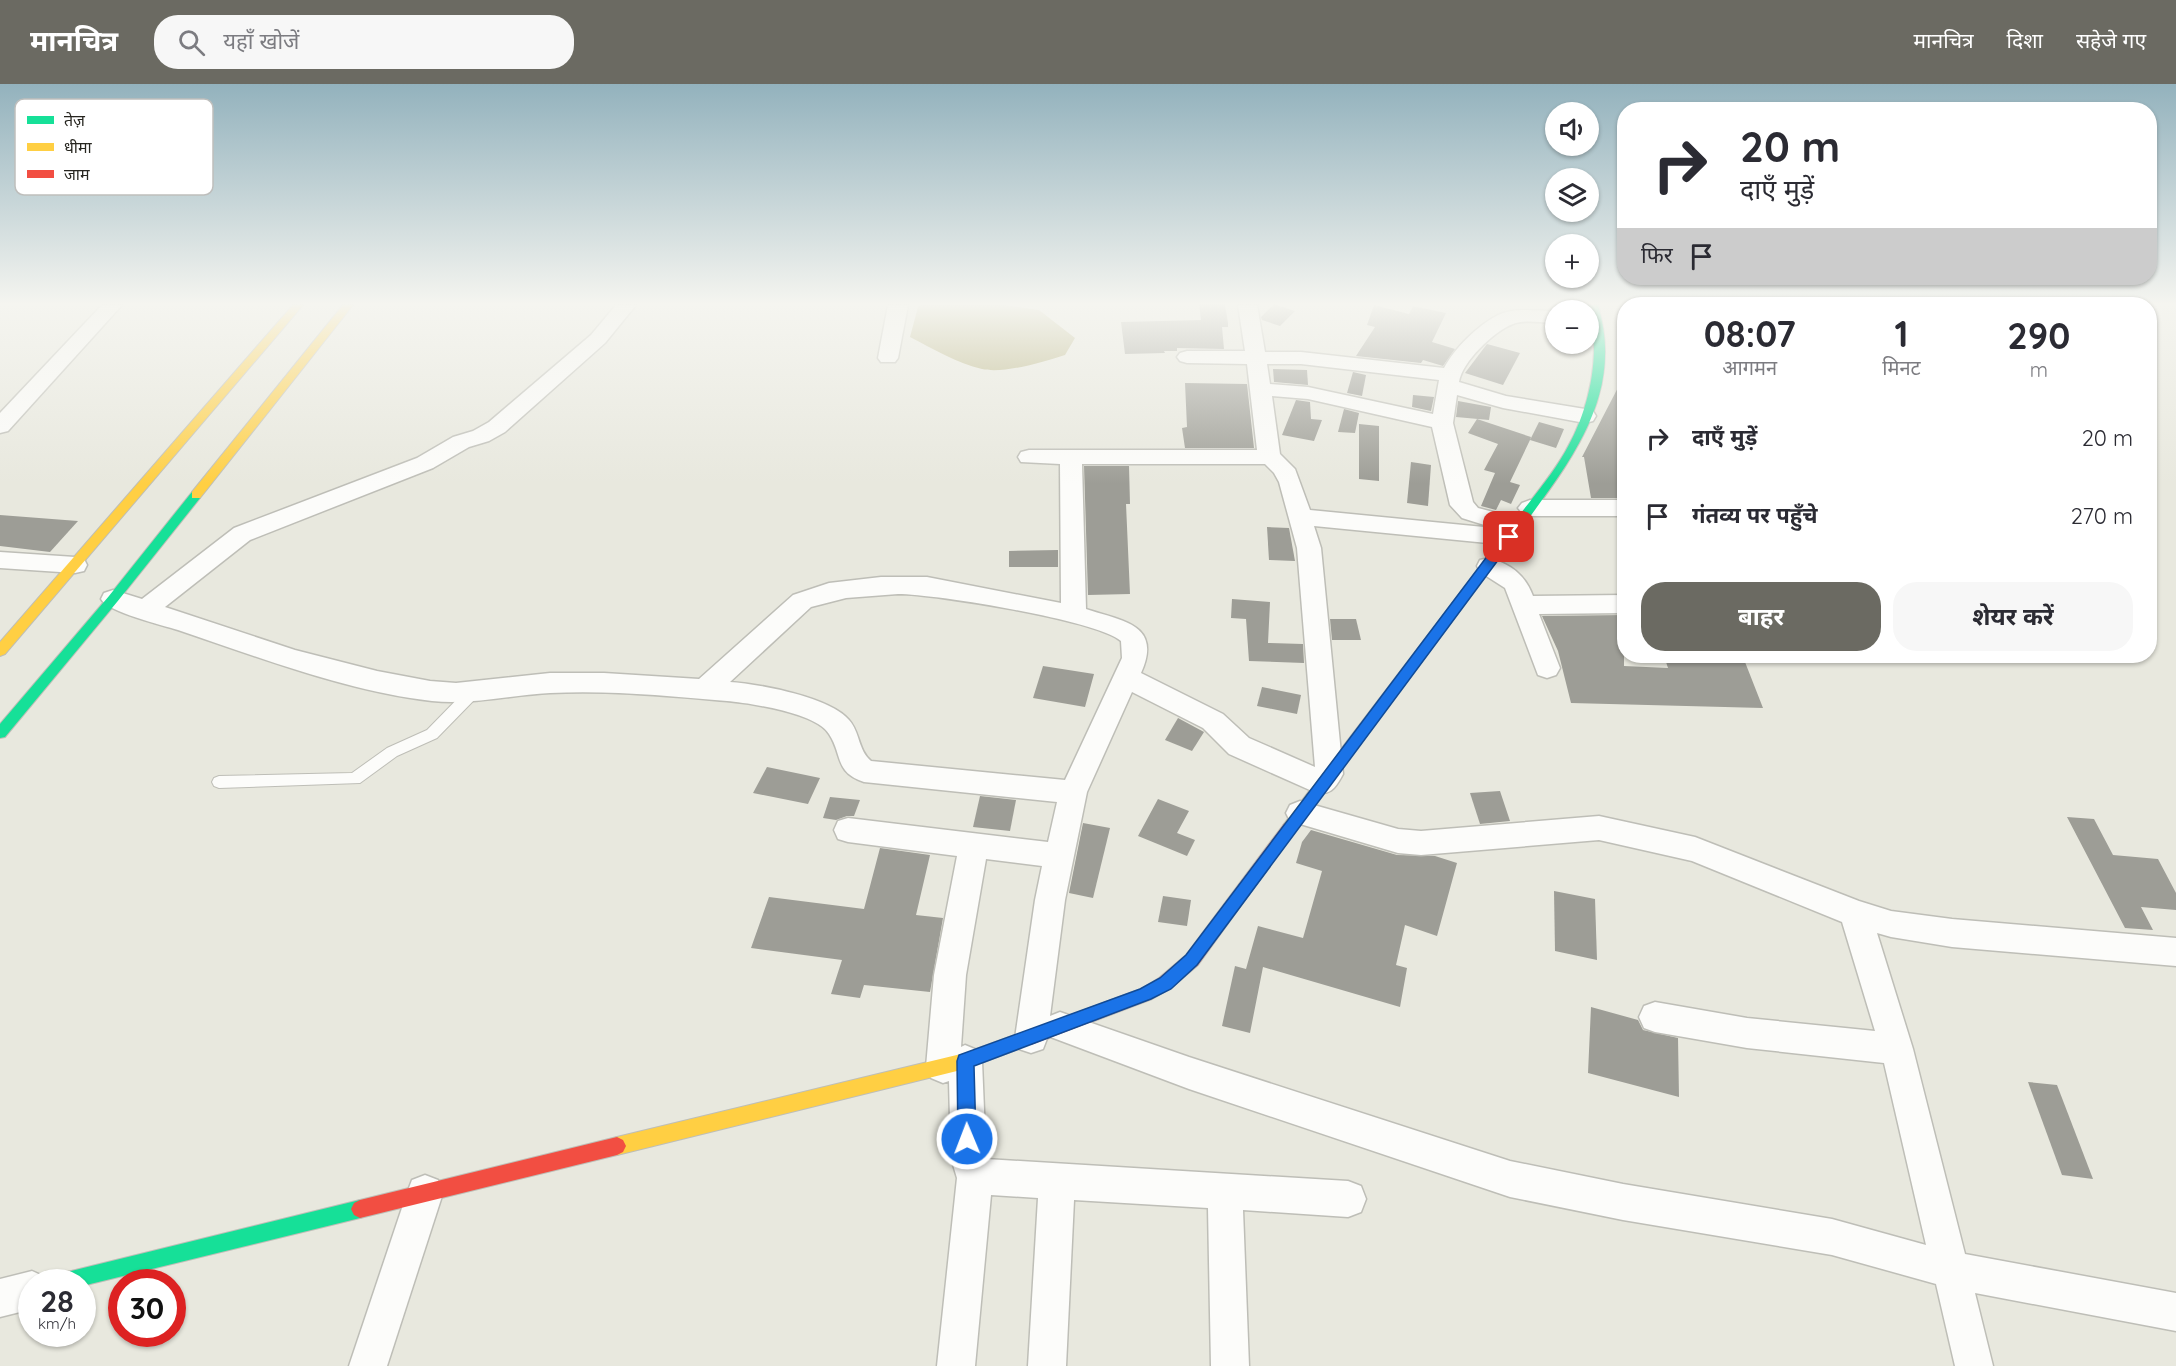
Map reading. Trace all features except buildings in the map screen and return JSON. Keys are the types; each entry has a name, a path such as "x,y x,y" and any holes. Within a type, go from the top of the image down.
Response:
{"street":[{"path":"0,426 56,365"},
{"path":"0,651 246,365"},
{"path":"0,733 113,599 300,365"},
{"path":"144,611 242,534 425,463 460,442 481,436 497,427 568,365"},
{"path":"1257,365 1270,457"},
{"path":"1359,365 1449,380 1503,402 1585,416"},
{"path":"1456,365 1449,380 1443,423 1462,505 1470,513 1518,524"},
{"path":"96,1274 954,1064 1045,1033 1146,994 1175,976 1192,960 1326,778 1489,566 1571,450 1585,416 1599,365"},
{"path":"1261,389 1308,393 1443,423"},
{"path":"1071,456 1074,614"},
{"path":"1029,457 1270,457 1284,469 1309,548 1326,778"},
{"path":"1301,517 1518,524 1617,509"},
{"path":"0,560 75,565"},
{"path":"1489,566 1516,584 1526,605 1547,668"},
{"path":"705,689 777,623 814,595 881,586 927,586 1074,614 1127,632 1132,636 1136,658 1073,792 1050,900 1045,1033"},
{"path":"113,599 292,659 430,692 456,693 550,683 604,683 759,694 789,701 821,714 842,730 852,761 864,771 1073,792"},
{"path":"1526,605 1617,604"},
{"path":"1126,677 1213,721 1239,746 1326,778"},
{"path":"1300,813 1398,841 1421,843 1599,828 1695,849 1855,913 1891,924 1941,932 2176,952"},
{"path":"848,830 1059,856"},
{"path":"974,845 950,975 954,1064 969,1167 975,1174 986,1177 1057,1182 1348,1199"},
{"path":"1855,913 1897,1049 1974,1366"},
{"path":"1654,1017 1747,1033 1897,1049"},
{"path":"1045,1033 1200,1077 1510,1179 1623,1202 1832,1237 1951,1270 2176,1312"},
{"path":"956,1366 975,1174"},
{"path":"1047,1366 1057,1182"},
{"path":"1225,1192 1230,1366"},
{"path":"368,1366 425,1193"},
{"path":"0,1298 18,1294"}],"lane":[{"path":"219,782 355,779 392,752 432,734 474,691"}],"shaded area":[{"path":"970,365 1031,365 1001,370"}],"traffic: fast":[{"path":"1512,533 1550,482 1579,436 1592,399 1598,365"},
{"path":"0,733 113,599 196,495"},
{"path":"96,1274 360,1209"}],"traffic: slow":[{"path":"0,651 246,365"},
{"path":"196,495 300,365"},
{"path":"1289,828 1512,533"},
{"path":"617,1146 965,1061 1031,1037"}],"traffic: jam":[{"path":"1031,1037 1146,994 1165,983 1192,960 1289,828"},
{"path":"360,1209 617,1146"}],"route":[{"path":"967,1139 965,1061 1146,994 1165,984 1192,960 1329,774 1509,537"}]}
